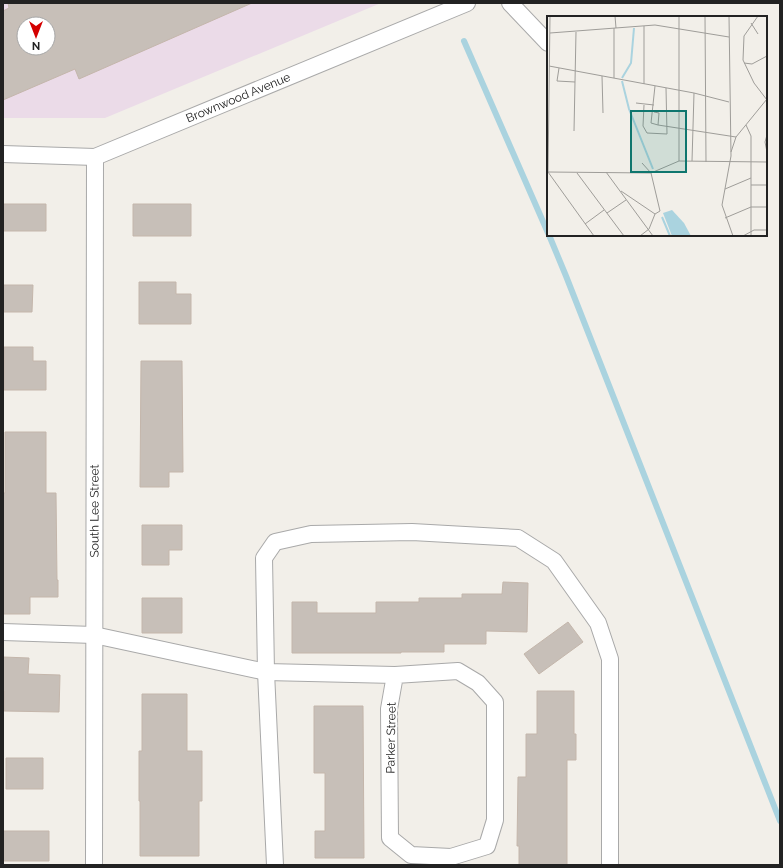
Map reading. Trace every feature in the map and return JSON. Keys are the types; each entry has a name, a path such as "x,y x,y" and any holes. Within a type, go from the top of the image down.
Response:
{"street":[{"name":"Brownwood Avenue","path":"3,154 95,157 466,3"},
{"path":"510,3 547,42"},
{"name":"South Lee Street","path":"94,865 95,157"},
{"path":"275,865 266,672 264,558 275,542 311,534 412,532 518,538 554,561 598,623 610,659 610,865"},
{"path":"3,632 94,635 266,672 395,675"},
{"name":"Parker Street","path":"458,671 478,683 495,702 495,820 487,846 452,861 411,855 390,838 389,709 395,675 458,671"}],"shaded area":[{"path":"3,3 381,3 105,118 3,118"}],"building":[{"path":"8,3 252,3 79,79 75,69 3,100 3,11 9,8"},
{"path":"3,204 46,204 46,231 3,231"},
{"path":"133,204 191,204 191,236 133,236"},
{"path":"139,282 176,282 176,294 191,294 191,324 139,324"},
{"path":"3,285 33,285 32,312 3,312"},
{"path":"4,347 33,347 33,361 46,361 46,390 4,390"},
{"path":"141,361 182,361 183,472 169,472 169,487 140,487"},
{"path":"5,432 46,432 46,493 56,493 58,597 30,597 30,614 3,614 3,493 5,493"},
{"path":"142,525 182,525 182,550 169,550 169,565 142,565"},
{"path":"503,582 528,583 527,632 486,631 486,644 444,644 444,652 292,653 292,602 317,602 317,613 376,613 376,602 419,602 419,598 462,598 462,594 502,594"},
{"path":"142,598 182,598 182,633 142,633"},
{"path":"568,622 583,642 539,674 524,654"},
{"path":"3,657 29,658 28,674 60,675 59,712 4,711"},
{"path":"537,691 574,691 574,734 576,734 576,760 567,760 567,865 519,865 519,846 517,846 518,777 526,777 526,734 537,734"},
{"path":"142,694 187,694 187,751 202,751 202,801 199,801 199,856 140,856 139,751 142,751"},
{"path":"314,706 363,706 364,858 315,858 315,831 325,831 325,773 314,773"},
{"path":"6,758 43,758 43,789 6,789"},
{"path":"3,831 49,831 49,861 3,861"}],"waterway":[{"path":"464,41 547,231"},
{"path":"549,236 780,821"}]}
